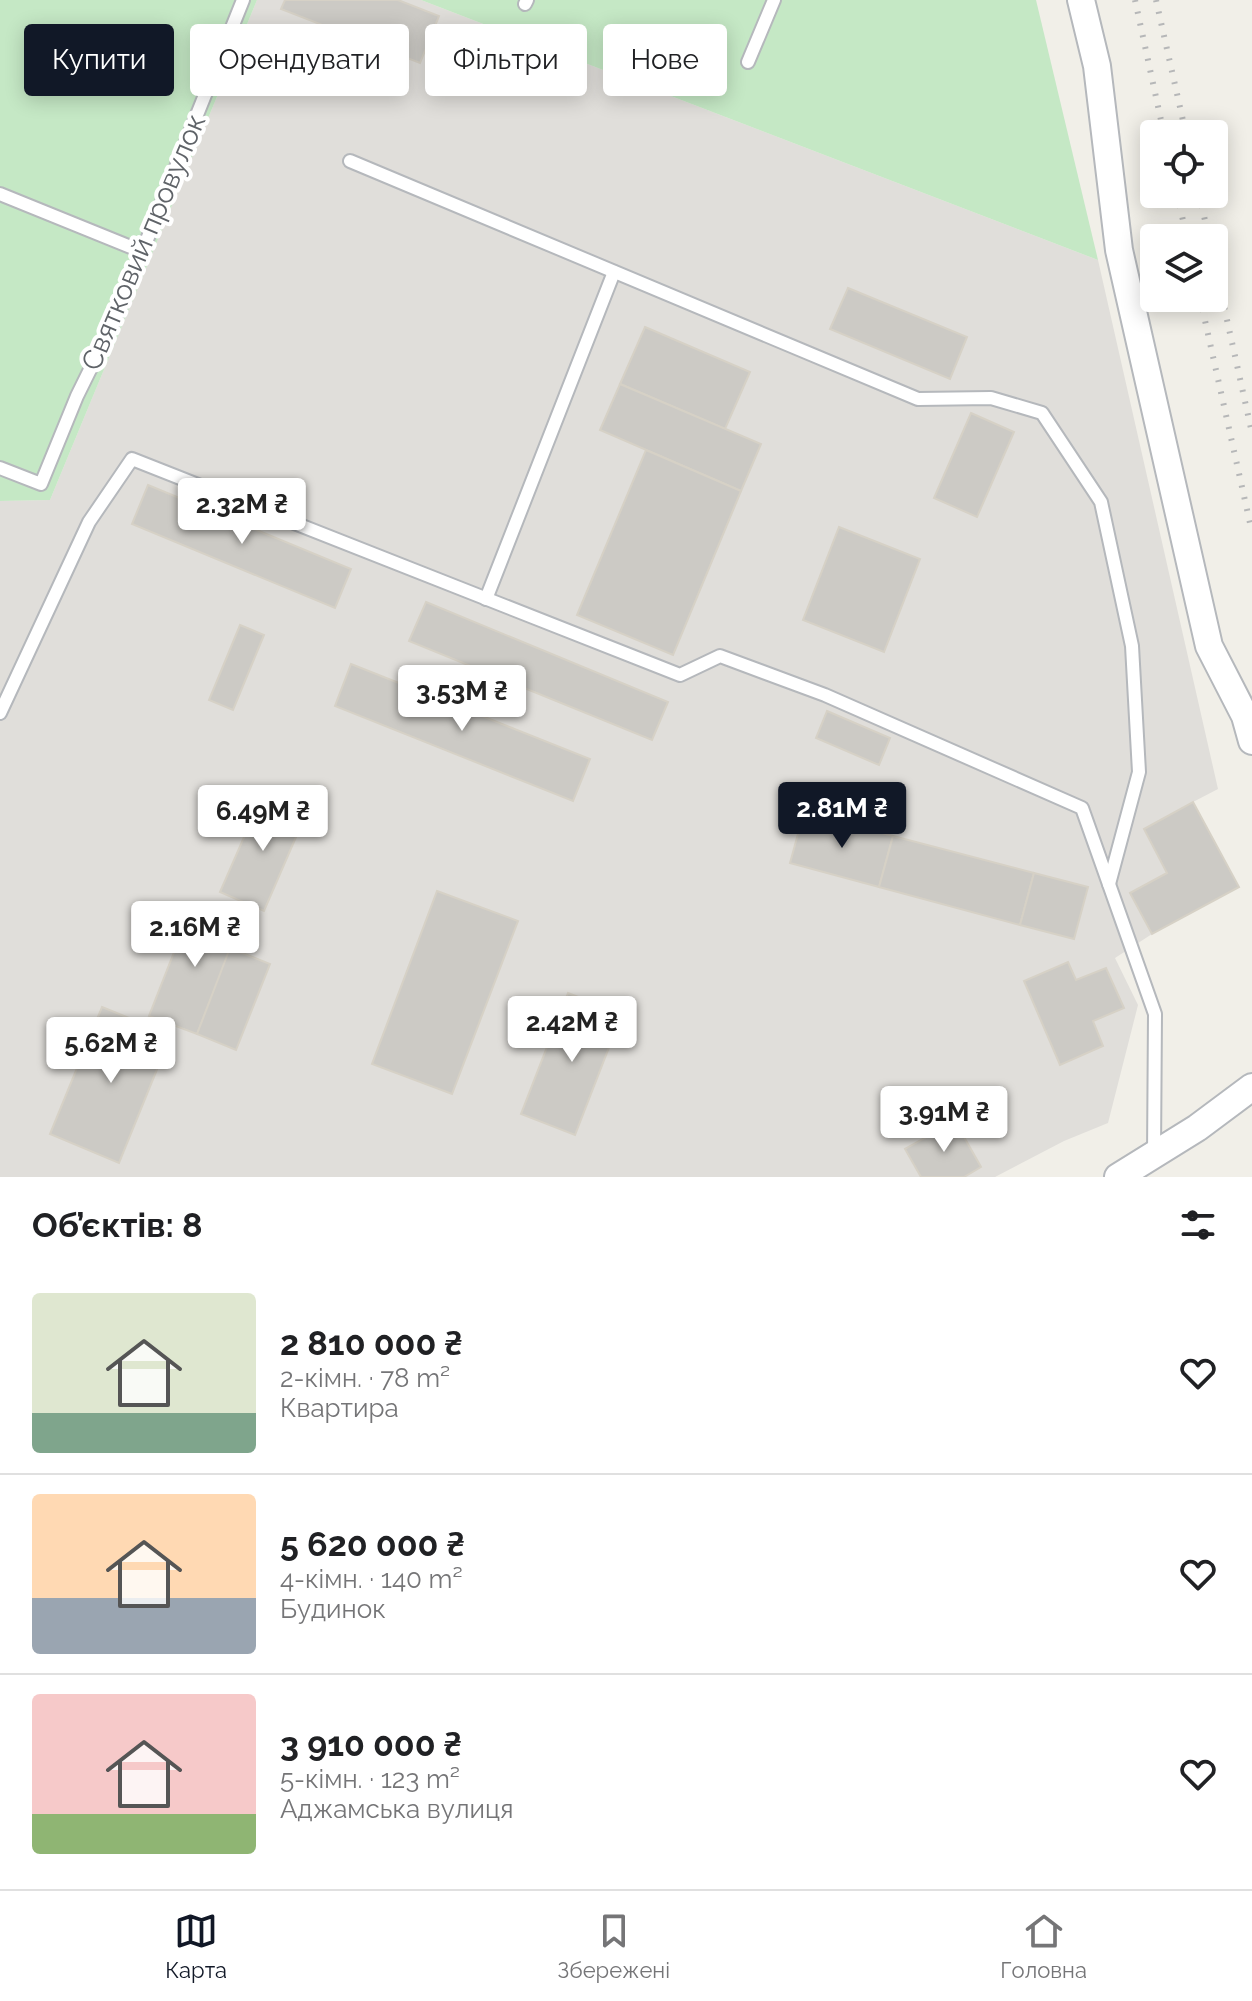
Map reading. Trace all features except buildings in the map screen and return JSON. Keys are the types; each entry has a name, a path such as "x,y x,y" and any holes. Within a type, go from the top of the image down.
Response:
{"street":[{"path":"1081,0 1097,66 1119,250 1205,630 1209,646 1245,716 1252,741"},
{"path":"1118,1177 1197,1128 1252,1087"}],"lane":[{"name":"Святковий провулок","path":"0,468 41,484 77,396 116,317 243,0"},
{"path":"748,62 774,0"},
{"path":"350,161 918,399 991,398 1042,413 1101,502 1132,646 1139,772 1109,884"},
{"path":"0,194 143,252"},
{"path":"486,599 614,272"},
{"path":"0,713 89,522 132,459 680,675 720,656 825,695 1082,808 1155,1014 1154,1155"}],"shaded area":[{"path":"257,0 421,0 483,24 425,24 425,96 587,96 587,64 603,70 603,96 671,96 1098,260 1218,789 1193,802 1239,887 1152,934 1115,958 1138,1005 1108,1123 1064,1141 995,1177 0,1177 0,501 50,500 217,96 409,96 409,24 247,24"}],"green space":[{"path":"0,0 257,0 247,24 190,24 190,96 217,96 50,500 0,501"},
{"path":"421,0 1036,0 1098,260 671,96 727,96 727,24 603,24 603,70 587,64 587,24 483,24"}],"railway":[{"path":"1135,0 1161,120"},
{"path":"1156,0 1183,120"},
{"path":"1180,208 1184,224"},
{"path":"1202,208 1206,224"},
{"path":"1203,312 1252,532"},
{"path":"1225,312 1252,433"}]}
